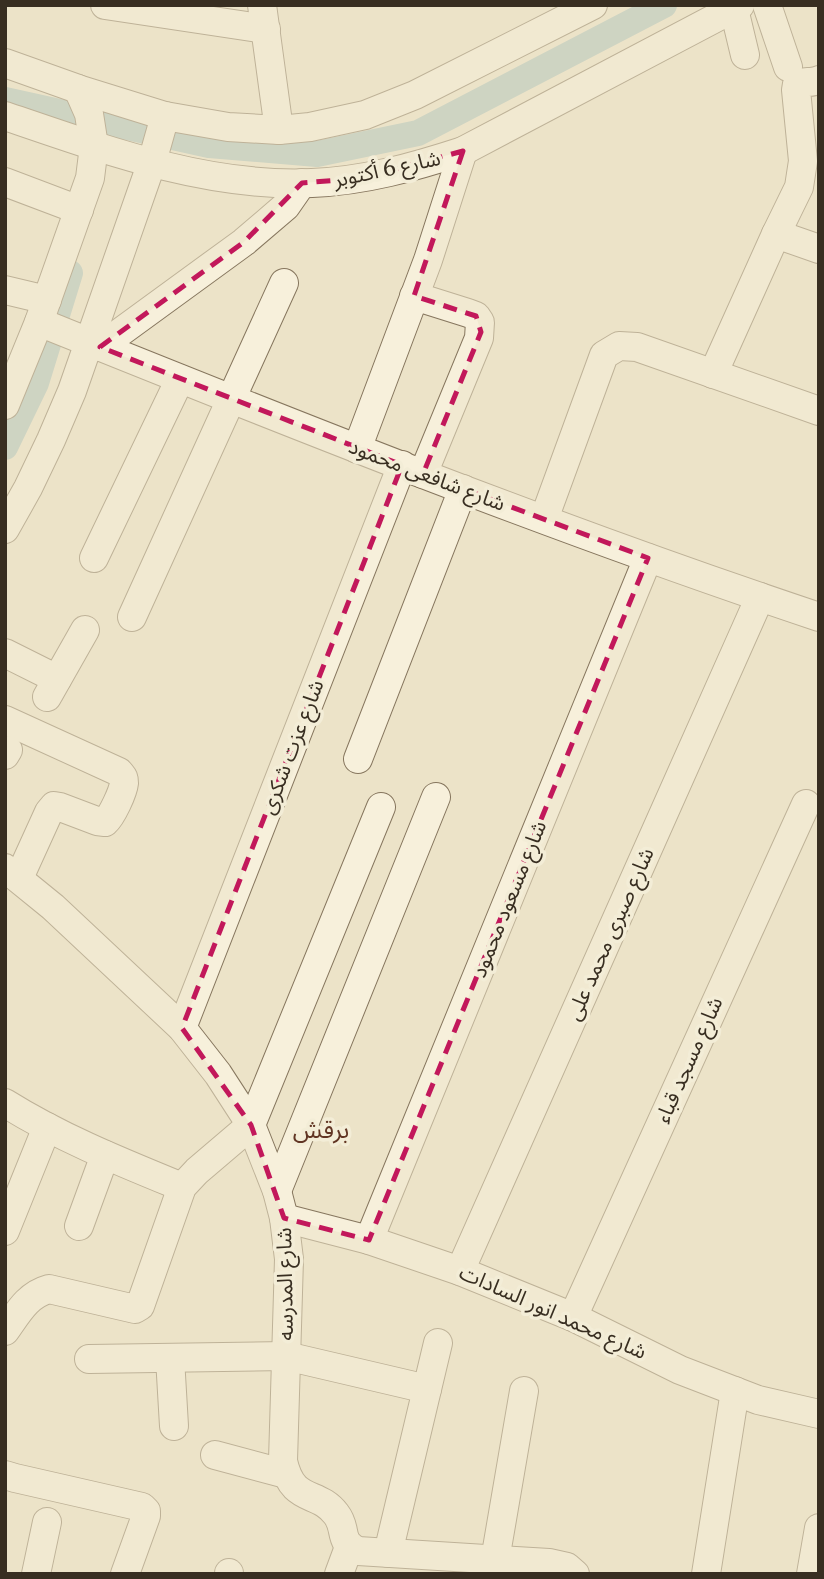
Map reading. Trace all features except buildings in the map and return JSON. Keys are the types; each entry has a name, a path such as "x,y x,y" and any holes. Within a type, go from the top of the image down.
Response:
{"street":[{"path":"104,5 264,17 279,130"},
{"path":"5,63 165,116 228,127 279,130 310,127 365,115 415,95 593,5"},
{"path":"767,5 788,68"},
{"path":"737,7 745,55"},
{"name":"شارع 6 أكتوبر","path":"5,116 94,146 208,175 260,182 302,183 363,178 414,167 463,151 737,7"},
{"path":"713,374 799,187 803,161 797,84 819,80"},
{"path":"5,405 15,356 43,311 90,178 94,146 89,114 78,89"},
{"path":"5,529 28,488 95,345 165,116"},
{"path":"357,449 414,296 463,151"},
{"path":"5,182 79,210"},
{"path":"95,345 244,243 286,205 302,183"},
{"path":"776,234 819,249"},
{"path":"132,617 285,283"},
{"name":"شارع شافعى محمود","path":"5,290 95,345 180,379 357,449 648,558 818,614"},
{"name":"شارع عزت شكرى","path":"182,1028 412,470 481,332 480,322 475,316 414,296"},
{"path":"544,519 604,355 619,346 637,347 819,411"},
{"path":"94,558 180,379"},
{"path":"358,759 463,489"},
{"name":"شارع مسعود محمود","path":"369,1240 648,558"},
{"name":"شارع صبرى محمد على","path":"460,1271 760,597"},
{"path":"5,653 52,688 85,630"},
{"path":"5,720 119,772 124,778 124,785 110,818 105,822 54,806 12,873"},
{"path":"280,1205 436,797"},
{"name":"شارع مسجد قباء","path":"573,1317 806,804"},
{"path":"5,1331 29,1298 49,1289 135,1309 140,1306 181,1187 251,1125 381,807"},
{"name":"شارع المدرسه","path":"12,873 53,907 182,1028 218,1074 251,1125 280,1205 289,1259 283,1461 286,1474"},
{"path":"5,1103 105,1155 181,1187"},
{"path":"5,1231 47,1127"},
{"path":"79,1226 105,1155"},
{"name":"شارع محمد انور السادات","path":"280,1205 369,1240 460,1271 573,1317 680,1370 758,1400 819,1414"},
{"path":"388,1553 438,1343"},
{"path":"89,1359 286,1356 427,1389"},
{"path":"170,1358 174,1426"},
{"path":"495,1560 524,1391"},
{"path":"706,1574 735,1391"},
{"path":"215,1455 286,1474 292,1485 302,1494 326,1504 336,1514 342,1525 344,1539 349,1547 358,1550 549,1563 567,1567 575,1574"},
{"path":"5,1475 142,1507 146,1516 125,1574"},
{"path":"36,1574 47,1522"},
{"path":"811,1574 819,1528"},
{"path":"339,1574 349,1547"}],"highlighted area":[{"path":"463,151 414,296 476,316 481,332 423,474 648,558 369,1240 284,1218 251,1125 182,1028 402,465 100,347 244,242 302,183 363,178"}],"waterway":[{"path":"5,100 209,145 317,154 418,133 664,5"},
{"path":"5,447 36,383 70,273"}],"district":[{"name":"برقش","path":"321,1130"}]}
